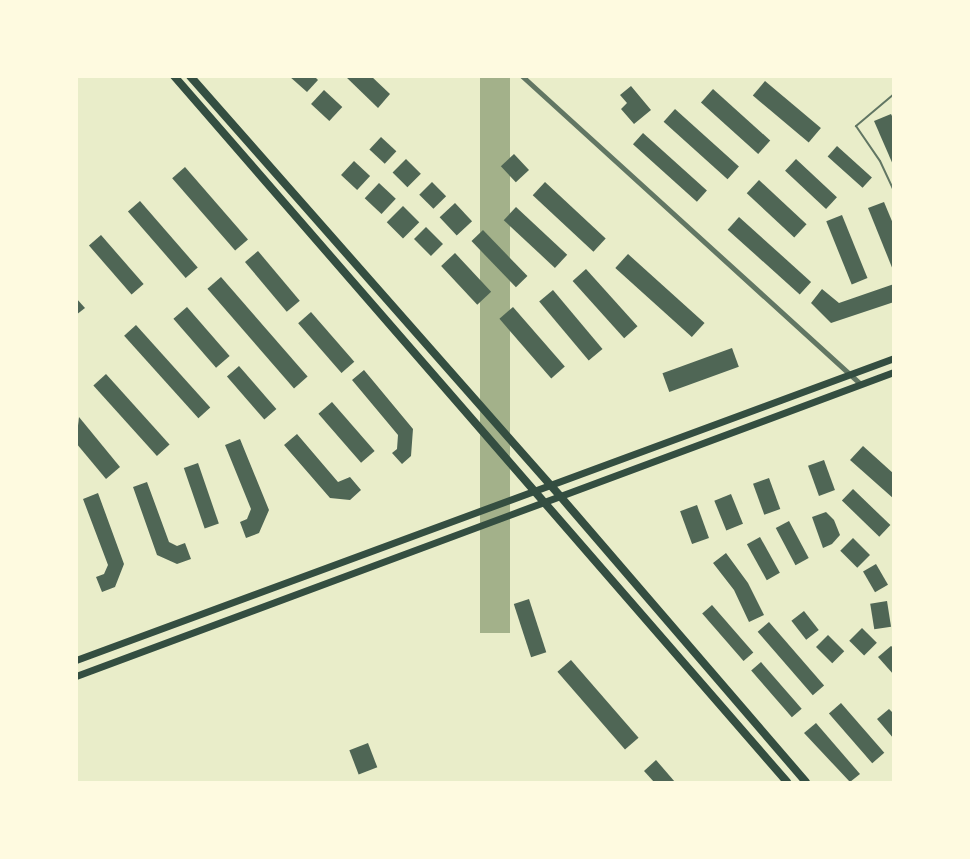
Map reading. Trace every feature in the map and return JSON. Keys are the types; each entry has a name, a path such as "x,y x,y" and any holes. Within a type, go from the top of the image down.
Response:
{"main road":[{"path":"174,76 536,490 787,783"},
{"path":"190,76 560,496 806,783"},
{"path":"76,660 894,358"},
{"path":"76,676 894,372"}],"street":[{"path":"522,76 859,384"}],"lane":[{"path":"894,94 856,126 880,161 894,190"}],"shaded area":[{"path":"480,77 510,77 510,633 480,633"}],"building":[{"path":"289,76 314,76 318,80 307,92"},
{"path":"345,76 371,76 390,94 378,108"},
{"path":"765,81 821,128 809,142 753,96"},
{"path":"631,86 651,110 634,124 621,109 627,103 620,95"},
{"path":"713,89 770,141 758,154 701,102"},
{"path":"324,90 342,107 329,121 311,104"},
{"path":"675,109 739,167 728,179 664,122"},
{"path":"891,114 894,120 894,167 874,121"},
{"path":"643,133 707,191 697,202 633,144"},
{"path":"381,137 396,151 385,164 369,149"},
{"path":"837,146 872,177 863,188 828,156"},
{"path":"514,154 529,170 516,182 501,166"},
{"path":"406,159 421,174 407,187 393,172"},
{"path":"796,159 837,197 826,209 785,171"},
{"path":"354,161 370,176 357,190 341,175"},
{"path":"185,167 248,239 235,251 172,178"},
{"path":"759,180 807,224 794,237 747,193"},
{"path":"432,182 446,196 433,209 419,195"},
{"path":"545,182 606,239 593,252 533,195"},
{"path":"379,183 396,199 381,214 365,198"},
{"path":"140,201 198,267 186,278 128,211"},
{"path":"884,202 894,226 893,270 868,208"},
{"path":"455,203 472,221 457,236 440,217"},
{"path":"403,206 419,222 403,239 387,222"},
{"path":"516,207 567,255 555,268 504,220"},
{"path":"842,215 867,278 852,284 826,221"},
{"path":"739,217 811,282 800,295 728,230"},
{"path":"426,227 443,244 431,256 414,239"},
{"path":"483,230 527,276 516,287 471,241"},
{"path":"101,235 144,284 132,295 89,245"},
{"path":"258,251 300,301 287,312 245,262"},
{"path":"455,253 491,292 477,305 441,266"},
{"path":"628,254 705,323 692,337 615,268"},
{"path":"586,269 638,326 624,338 573,281"},
{"path":"221,277 308,377 294,388 207,289"},
{"path":"894,284 894,302 831,323 811,303 822,289 839,303"},
{"path":"553,290 602,349 589,361 539,302"},
{"path":"76,298 85,308 76,315"},
{"path":"187,307 230,356 216,368 173,319"},
{"path":"513,307 565,367 551,378 499,319"},
{"path":"311,312 354,362 341,373 298,323"},
{"path":"136,325 210,407 198,418 124,336"},
{"path":"732,348 739,367 669,392 662,373"},
{"path":"239,366 276,409 264,420 227,376"},
{"path":"364,370 413,429 411,456 402,464 392,453 397,449 398,435 352,380"},
{"path":"106,374 170,445 157,456 93,385"},
{"path":"332,402 375,451 361,463 318,414"},
{"path":"79,417 120,467 106,479 76,443"},
{"path":"297,434 338,482 350,477 361,490 350,500 330,498 284,445"},
{"path":"240,439 269,510 259,533 246,538 240,522 247,519 251,509 225,445"},
{"path":"863,446 894,474 894,499 850,460"},
{"path":"824,460 835,490 819,496 808,466"},
{"path":"198,463 219,524 205,528 184,468"},
{"path":"769,478 780,509 764,515 753,484"},
{"path":"147,482 169,542 177,546 185,543 191,559 177,564 157,555 133,487"},
{"path":"853,489 890,525 879,537 842,501"},
{"path":"98,493 124,564 115,587 102,592 96,577 104,574 108,565 83,499"},
{"path":"731,494 743,524 726,530 714,501"},
{"path":"697,505 709,538 692,544 680,511"},
{"path":"826,512 834,520 840,535 832,544 823,548 812,517"},
{"path":"789,521 809,558 795,565 776,528"},
{"path":"760,537 780,573 767,580 747,544"},
{"path":"853,538 870,555 857,568 840,551"},
{"path":"726,553 748,583 764,615 749,622 734,590 713,563"},
{"path":"876,564 888,585 875,592 863,572"},
{"path":"529,599 546,652 531,657 514,604"},
{"path":"887,601 891,627 874,629 870,604"},
{"path":"712,605 753,653 744,661 702,614"},
{"path":"804,611 819,630 806,640 791,621"},
{"path":"769,622 824,685 813,695 758,632"},
{"path":"862,628 877,643 864,656 849,641"},
{"path":"828,635 844,651 832,663 816,647"},
{"path":"891,646 894,648 894,675 878,657"},
{"path":"571,660 639,738 625,750 557,672"},
{"path":"761,662 802,709 792,717 751,671"},
{"path":"841,703 884,753 872,763 829,713"},
{"path":"889,709 894,714 894,739 877,719"},
{"path":"816,723 860,774 850,782 804,733"},
{"path":"368,743 377,767 359,774 349,750"},
{"path":"656,760 675,782 654,782 644,771"}]}
